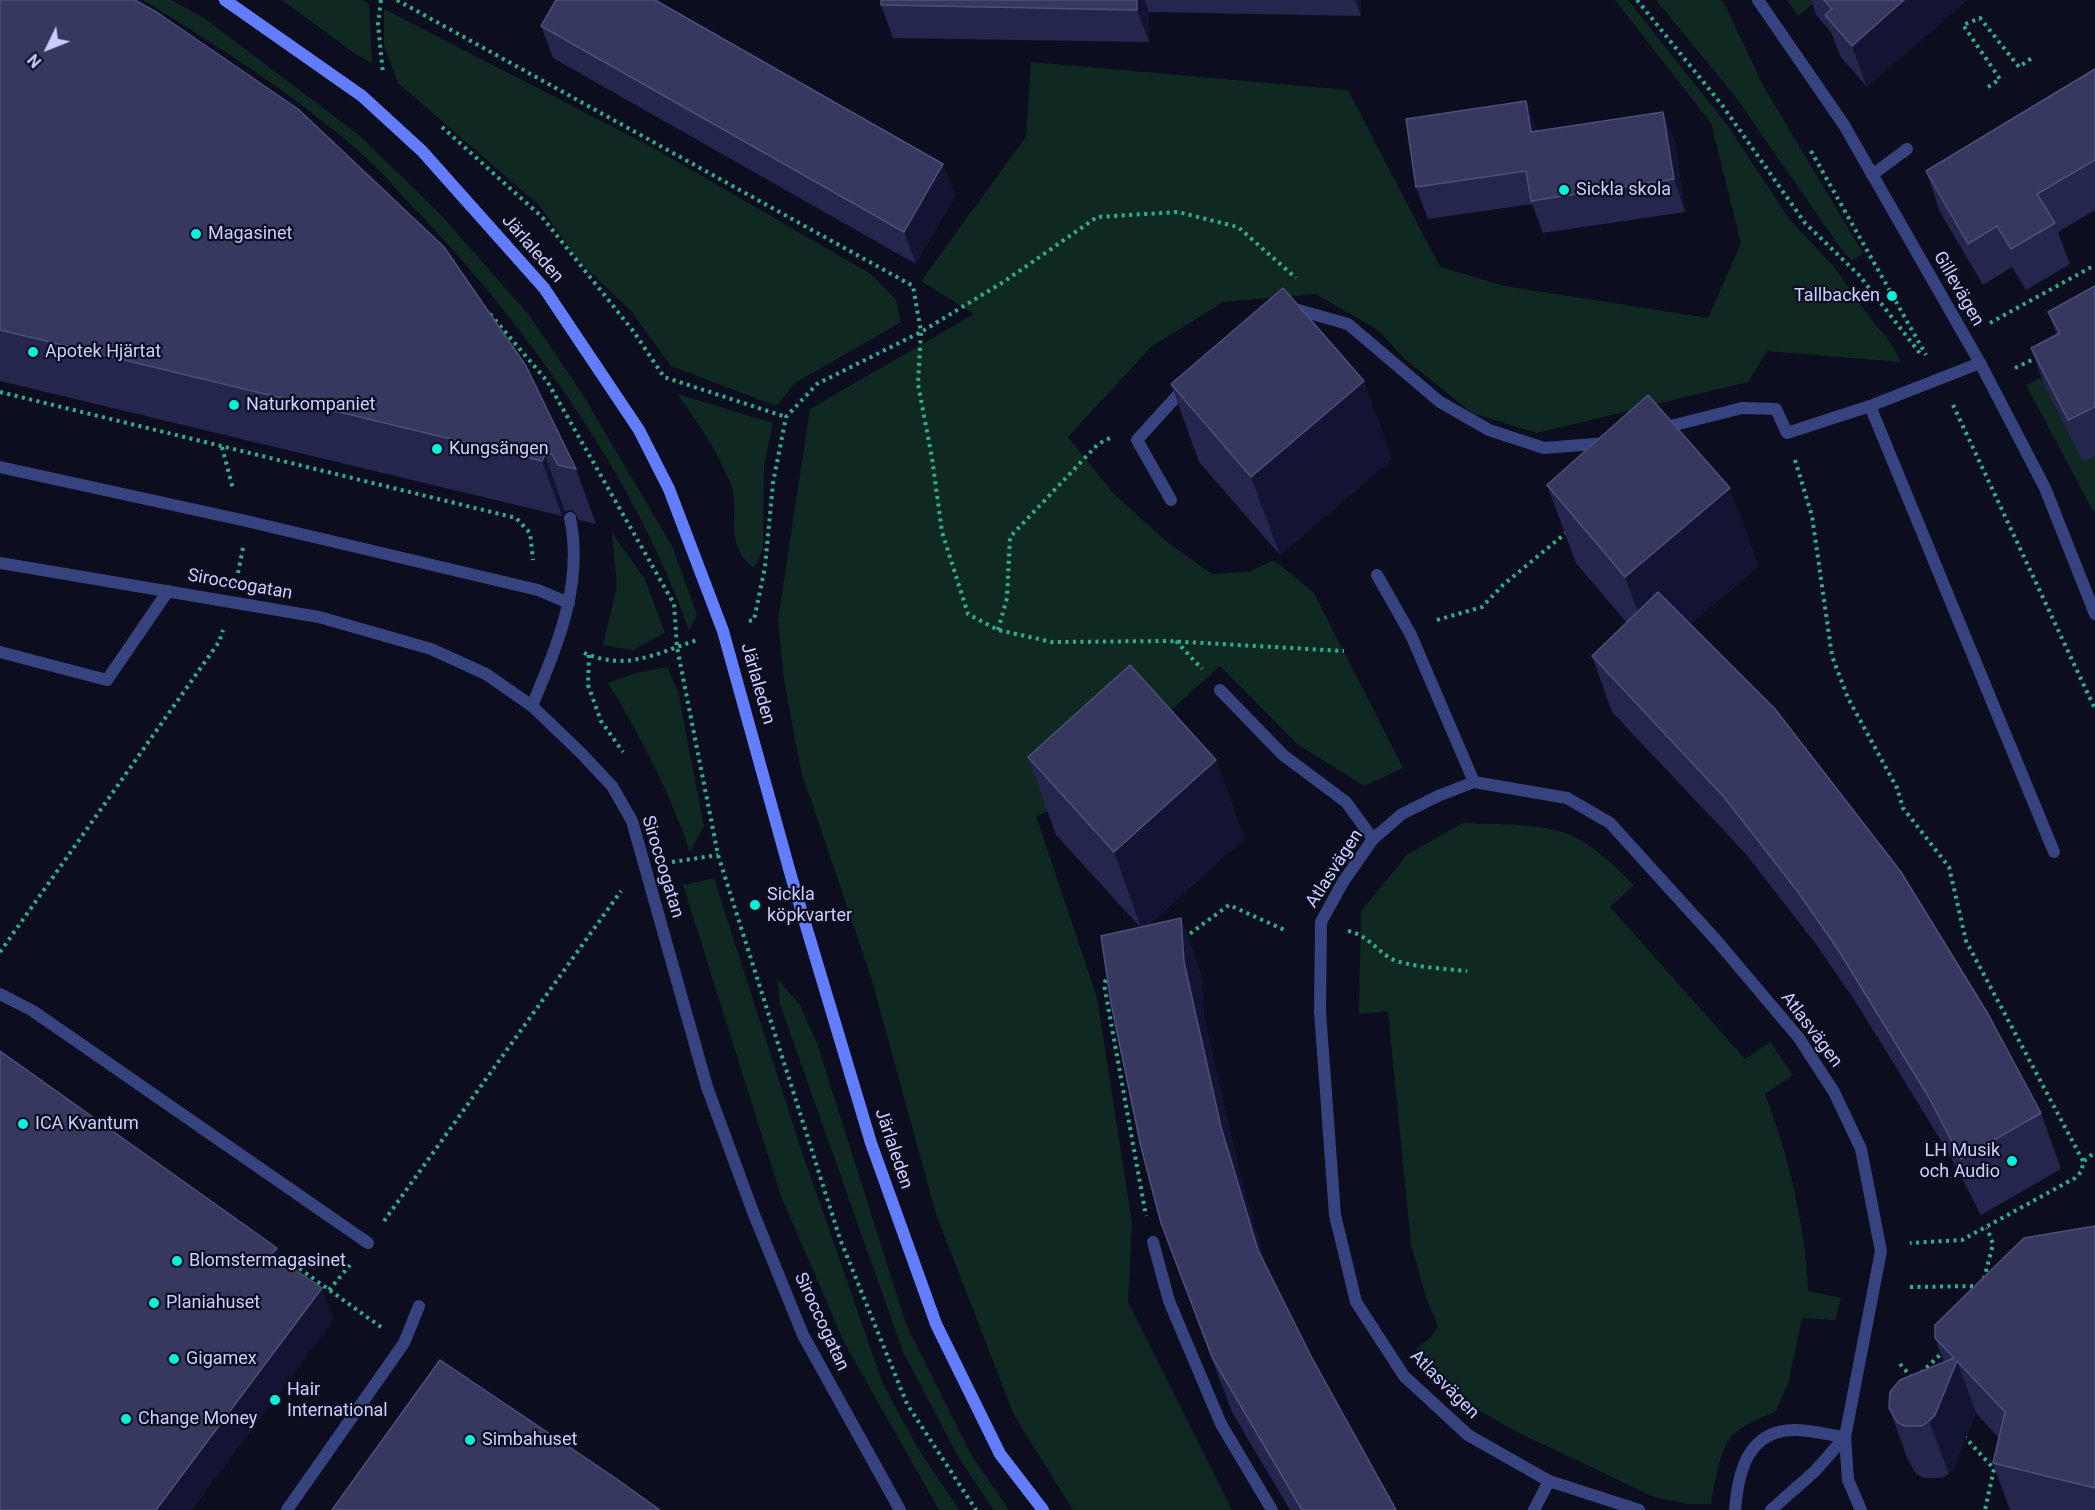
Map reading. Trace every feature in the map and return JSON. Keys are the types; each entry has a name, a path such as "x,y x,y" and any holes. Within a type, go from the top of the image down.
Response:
{"main road":[{"name":"Järlaleden","path":"225,0 362,96 422,151 544,288 639,430 669,489 723,631 791,876 870,1143 936,1324 1000,1454 1043,1510"}],"street":[{"name":"Gillevägen","path":"1758,0 1844,125 1980,363 2045,488 2095,614"},
{"path":"1872,175 1907,150"},
{"path":"1280,314 1290,308 1348,324 1440,402 1489,430 1544,448 1616,440"},
{"path":"1643,433 1742,408 1776,409 1786,433 1870,406 1980,363"},
{"path":"1171,500 1137,440 1196,375"},
{"path":"1870,406 2054,852"},
{"path":"0,467 242,520 538,591 569,603"},
{"path":"532,706 558,642 569,603 575,543 570,518"},
{"name":"Siroccogatan","path":"0,563 319,617 430,649 486,674 532,706 580,752 612,786 632,821 707,1087 758,1224 803,1335 900,1510"},
{"path":"1377,575 1411,635 1474,782"},
{"path":"0,652 107,680 168,591"},
{"path":"1220,690 1283,755 1346,802 1373,839"},
{"name":"Atlasvägen","path":"1639,1510 1549,1481 1468,1435 1404,1376 1356,1302 1335,1215 1320,1012 1321,922 1343,882 1373,839 1402,814 1438,796 1474,782 1567,798 1610,823 1688,907 1791,1029 1834,1092 1861,1149 1881,1251 1845,1437 1848,1480 1862,1510"},
{"path":"0,994 33,1011 368,1243"},
{"path":"1153,1242 1169,1300 1221,1424 1272,1510"},
{"path":"287,1510 404,1343 419,1306"},
{"path":"1735,1510 1739,1474 1744,1460 1765,1439 1793,1430 1845,1437"},
{"name":"Atlasvägen","path":"1772,1510 1815,1472 1845,1437"},
{"path":"1534,1510 1549,1481"}],"path":[{"path":"381,0 378,24 383,75 392,83"},
{"path":"397,0 913,286 921,332 918,384 932,458 942,532 968,614 998,630 1052,642 1176,641 1344,651"},
{"path":"1637,0 1722,105 1805,223 1859,275 1939,379"},
{"path":"1988,87 2000,79 1964,25 1980,18 2019,67 2033,57"},
{"path":"437,122 542,217 634,332 664,377 786,417"},
{"path":"1810,151 1939,379 1972,442 2095,709"},
{"path":"558,642 603,662 635,661 754,620 765,567 773,483 786,417 817,384 921,332 1005,281 1097,218 1178,212 1238,227 1298,279"},
{"path":"1984,327 2095,265"},
{"path":"488,311 547,381 674,604 677,647 718,855 840,1239 907,1404 975,1510"},
{"path":"2009,371 2041,356"},
{"path":"0,392 516,518 530,533 538,591"},
{"path":"998,630 1007,598 1010,537 1098,444 1155,418"},
{"path":"1786,433 1812,516 1832,656 1848,698 1897,788 1903,808 1949,867 1966,941 2083,1161 2082,1171 2075,1178 1962,1240 1910,1243"},
{"path":"0,952 219,642 233,601 245,539 242,520 221,446"},
{"path":"1439,621 1482,607 1503,585 1575,525"},
{"path":"1176,641 1220,690"},
{"path":"329,1290 368,1243 621,891 645,867 718,855"},
{"path":"1179,941 1188,937 1229,905 1287,931"},
{"path":"1347,930 1361,933 1389,957 1403,963 1467,970"},
{"path":"1113,965 1104,984 1144,1205 1153,1242"},
{"path":"2083,1161 2095,1152"},
{"path":"1910,1287 1982,1286 1993,1244 1987,1228"},
{"path":"273,1250 404,1343"},
{"path":"1971,1286 1971,1295"},
{"path":"1914,1379 1951,1345"},
{"path":"1900,1364 1921,1387"},
{"path":"1958,1428 1994,1469 1985,1510"}],"green space":[{"path":"143,0 171,0 204,18 359,135 439,213 529,315 583,395 673,548 697,615 689,631 667,575 641,519 610,463 538,355 459,257 377,168 336,132 256,72"},
{"path":"282,0 362,0 369,4 372,63 354,53"},
{"path":"1615,0 1628,0 1728,126 1790,220 1834,267 1873,322 1889,340 1901,362 1767,351 1748,382 1537,433 1472,413 1406,360 1378,330 1316,294 1223,302 1151,347 1068,437 1113,493 1168,543 1212,574 1248,572 1274,560 1314,593 1403,768 1364,786 1297,744 1220,666 1064,806 1036,816 1097,997 1132,1223 1128,1302 1232,1510 1073,1510 1014,1415 936,1214 871,977 801,771 784,680 778,620 810,409 974,314 921,281 1026,137 1031,62 1348,90 1440,267 1505,286 1708,318 1741,243 1711,123"},
{"path":"1656,0 1721,0 1724,3 1764,87 1863,253 1852,261 1839,246 1735,96"},
{"path":"1787,0 1817,0 1798,16"},
{"path":"384,9 650,146 871,274 896,300 901,322 795,383 776,406 671,366 632,312 578,260 540,206 398,83 384,45"},
{"path":"2070,364 2095,456 2095,510 2093,511 2026,385"},
{"path":"677,394 773,423 764,466 763,549 754,568 744,558 738,547 735,536 733,493 725,470 706,436"},
{"path":"612,533 645,579 665,633 633,650 603,645 617,586"},
{"path":"667,667 678,692 704,826 690,852 654,765 608,683 636,673"},
{"path":"1463,823 1547,828 1573,836 1598,852 1634,885 1610,907 1745,1059 1770,1042 1793,1075 1765,1094 1794,1191 1803,1240 1808,1291 1841,1298 1835,1320 1802,1318 1789,1380 1776,1411 1744,1427 1729,1440 1720,1462 1711,1504 1688,1504 1654,1497 1513,1430 1475,1408 1453,1390 1416,1349 1430,1338 1438,1326 1426,1297 1411,1244 1388,1011 1359,1014 1361,911 1407,855"},
{"path":"714,878 800,1146 883,1384 916,1445 959,1510 939,1510 844,1342 781,1196 683,885"},
{"path":"778,980 800,1005 817,1043 906,1324 972,1456 1009,1510 994,1510 959,1458 903,1352 780,1004"}],"building":[{"name":"Magasinet","path":"0,0 135,0 158,13 298,109 444,247 526,366 576,469 558,465 552,454 545,455 542,461 0,330"},
{"path":"556,0 655,0 943,164 904,232 541,26"},
{"path":"881,0 1137,0 1137,10 881,5"},
{"path":"1824,0 1904,0 1852,46 1825,15 1832,9"},
{"path":"2095,69 2095,160 2037,194 2055,223 2011,249 1997,226 1968,244 1926,171"},
{"path":"1526,101 1531,132 1663,112 1674,179 1531,201 1526,171 1416,187 1406,119"},
{"path":"2095,286 2095,407 2068,420 2031,348 2060,333 2048,312"},
{"path":"1283,288 1364,381 1251,477 1171,384"},
{"path":"1648,395 1730,488 1625,577 1547,485"},
{"path":"1658,592 1775,709 1901,872 1988,1014 2041,1113 1961,1159 1928,1096 1837,948 1798,892 1724,797 1592,656"},
{"path":"1130,665 1216,760 1114,852 1028,757"},
{"path":"1181,918 1184,962 1221,1127 1258,1250 1312,1358 1396,1510 1302,1510 1212,1357 1161,1223 1141,1147 1111,1003 1101,936"},
{"name":"Planiahuset","path":"0,1051 277,1248 272,1254 322,1288 156,1510 0,1510"},
{"path":"2095,1226 2095,1488 1993,1463 2005,1412 1957,1361 1935,1415 1922,1426 1905,1426 1897,1422 1889,1408 1890,1392 1900,1380 1954,1358 1935,1338 1935,1325 2024,1238"},
{"name":"Simbahuset","path":"440,1360 611,1475 660,1510 332,1510"}],"place":[{"name":"Sickla skola","path":"1564,190"},
{"name":"Magasinet","path":"196,234"},
{"name":"Tallbacken","path":"1892,296"},
{"name":"Apotek Hjärtat","path":"33,352"},
{"name":"Naturkompaniet","path":"234,405"},
{"name":"Kungsängen","path":"437,449"},
{"name":"Sickla köpkvarter","path":"755,905"},
{"name":"ICA Kvantum","path":"23,1124"},
{"name":"LH Musik och Audio","path":"2012,1161"},
{"name":"Blomstermagasinet","path":"177,1261"},
{"name":"Planiahuset","path":"154,1303"},
{"name":"Gigamex","path":"174,1359"},
{"name":"Hair International","path":"275,1400"},
{"name":"Change Money","path":"126,1419"},
{"name":"Simbahuset","path":"470,1440"}]}
